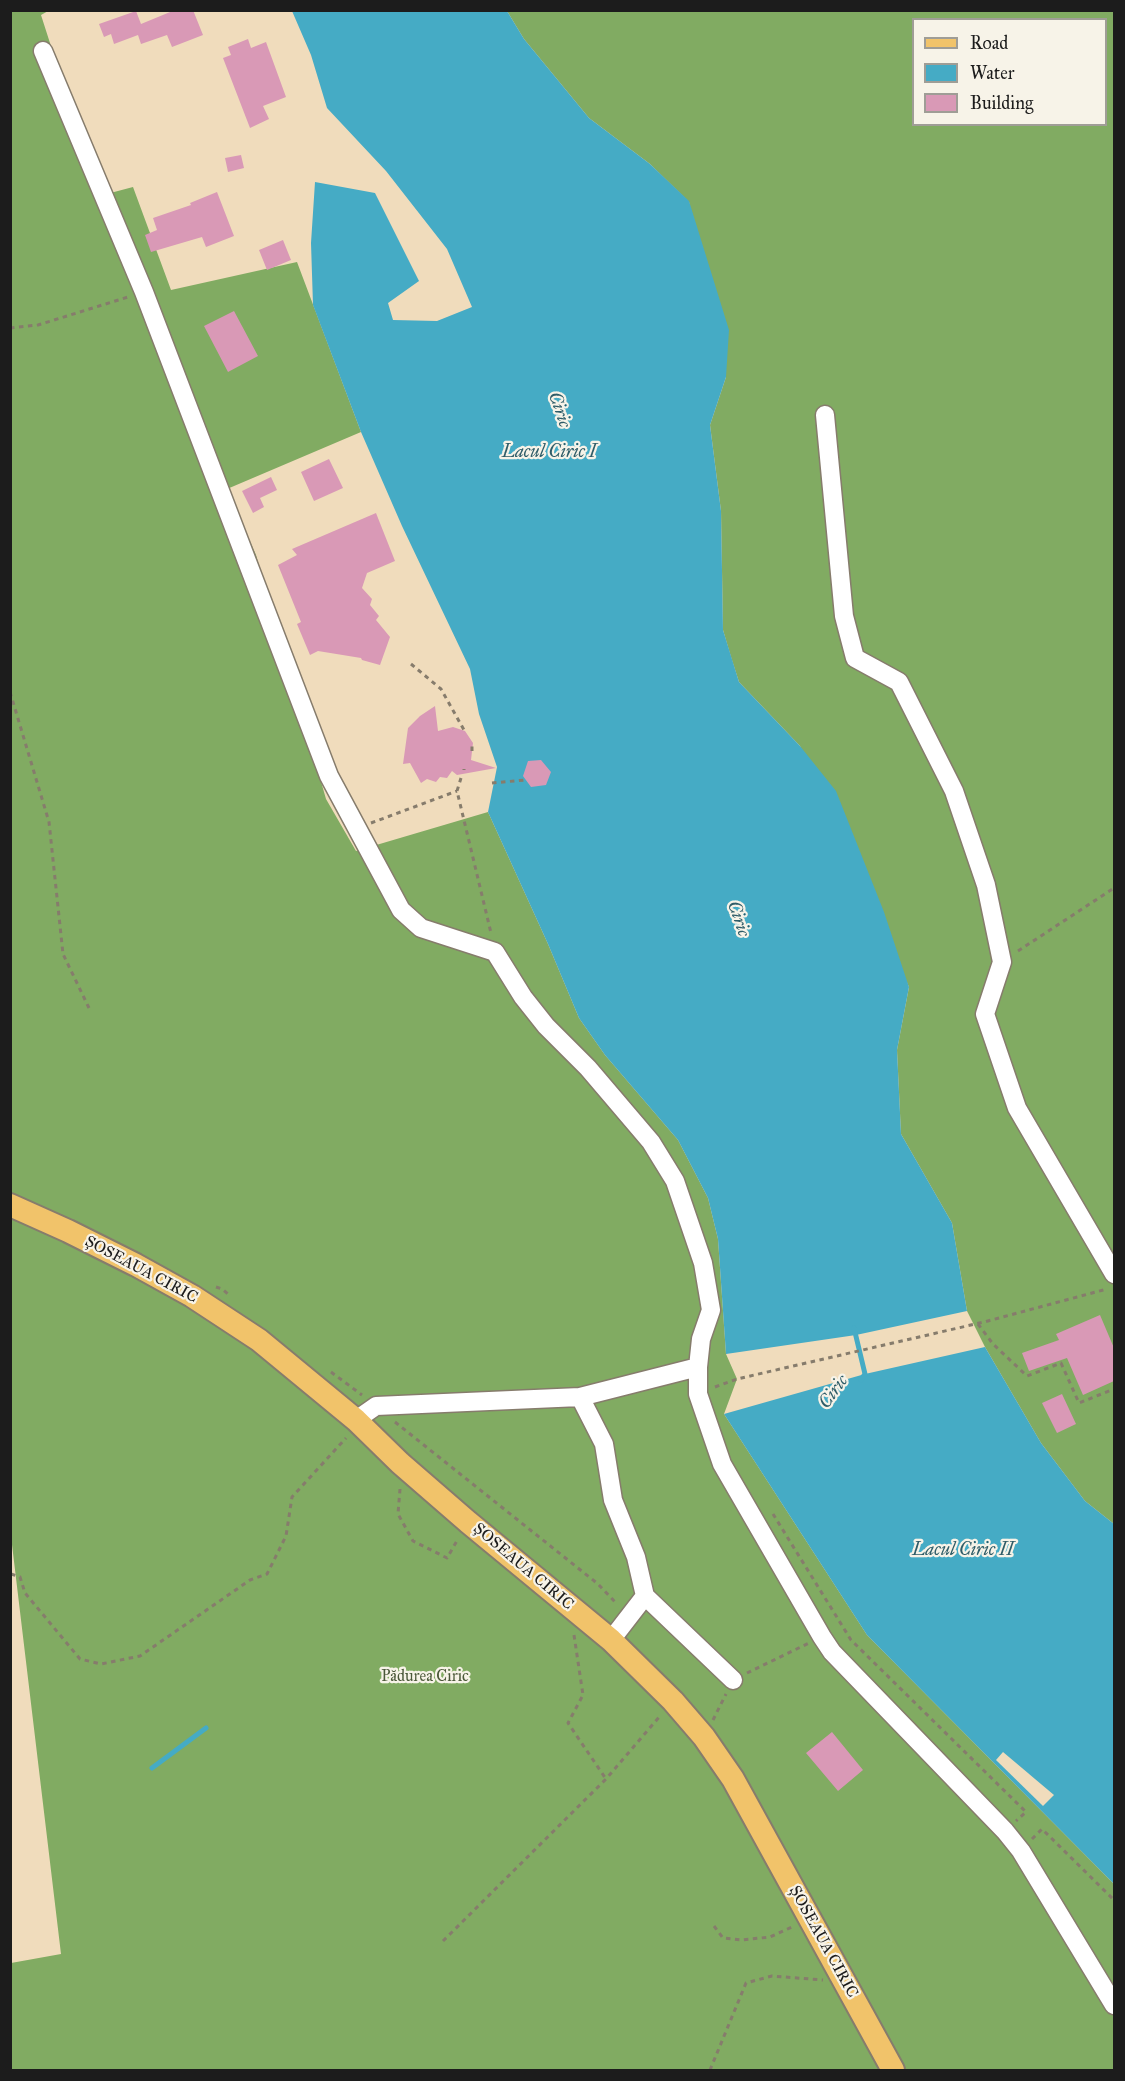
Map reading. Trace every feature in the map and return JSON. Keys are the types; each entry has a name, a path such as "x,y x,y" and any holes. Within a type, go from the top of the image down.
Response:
{"main road":[{"name":"ȘOSEAUA CIRIC","path":"10,1205 78,1236 192,1296 259,1340 356,1420 400,1463 468,1522 611,1640 673,1701 704,1737 732,1779 893,2070"}],"street":[{"path":"43,51 144,292 329,776 401,910 421,928 495,952 523,997 546,1026 588,1068 651,1142 675,1181 703,1263 711,1310 701,1340 698,1394 722,1464 832,1652 1005,1831 1021,1851 1114,2005"},
{"path":"825,415 844,616 855,658 899,682 954,791 986,885 1002,962 985,1014 1017,1108 1114,1274"},
{"path":"356,1420 376,1406 580,1397 698,1367"},
{"path":"580,1397 604,1444 613,1500 636,1557 645,1596 734,1680"},
{"path":"611,1640 645,1596"}],"path":[{"path":"10,328 38,326 144,292"},
{"path":"411,664 441,689 464,730"},
{"path":"10,692 49,822 63,954 89,1008"},
{"path":"472,746 472,751"},
{"path":"461,778 457,791 495,952"},
{"path":"492,783 525,780"},
{"path":"358,828 457,791"},
{"path":"1002,962 1114,888"},
{"path":"214,1287 222,1289 229,1296"},
{"path":"698,1394 737,1379 975,1324 1114,1287"},
{"path":"975,1324 1028,1376 1062,1363 1079,1403 1114,1389"},
{"path":"330,1372 376,1406 598,1584 619,1606"},
{"path":"11,1574 20,1577 25,1593 80,1659 101,1664 140,1656 250,1580 267,1574 286,1536 292,1497 348,1436 376,1438"},
{"path":"400,1463 398,1514 414,1541 447,1558 468,1522"},
{"path":"770,1509 851,1640 1026,1812"},
{"path":"575,1610 574,1642 583,1695 568,1724 606,1779"},
{"path":"704,1737 734,1680 822,1637"},
{"path":"443,1941 606,1779 673,1701"},
{"path":"1021,1851 1042,1829 1114,1900"},
{"path":"714,1926 723,1938 742,1940 770,1937 810,1919"},
{"path":"710,2070 746,1983 772,1976 830,1980 839,1972"}],"green space":[{"name":"Pădurea Ciric","path":"50,10 41,15 99,196 133,187 171,290 297,262 361,432 227,489 256,555 326,799 356,851 488,812 579,1018 605,1055 678,1140 708,1198 718,1239 726,1354 737,1379 724,1414 867,1635 1114,1884 1114,2070 11,2070 11,1963 61,1954 10,1528 10,11"},
{"path":"507,11 1114,11 1114,1524 1085,1501 1041,1443 985,1347 967,1311 952,1223 901,1134 897,1050 909,987 800,746 739,682 723,630 721,511 710,425 726,377 689,202 650,164 589,118 524,39"}],"water":[{"name":"Lacul Ciric I","path":"292,11 507,11 524,39 589,118 650,164 689,201 729,330 726,377 710,425 721,511 723,630 739,682 800,746 836,791 884,912 909,987 897,1050 901,1134 952,1223 967,1311 856,1335 726,1354 718,1239 708,1198 678,1140 605,1055 579,1018 488,812 497,767 479,714 470,669 402,526 361,432 313,305 311,243 315,182 375,193 419,281 388,303 393,320 437,321 472,307 447,249 386,171 327,108 311,55"},
{"name":"Lacul Ciric II","path":"985,1347 1041,1443 1085,1501 1114,1524 1114,1884 867,1635 724,1414 865,1374"}],"pier":[{"path":"1003,1752 1054,1795 1043,1806 996,1760"}],"building":[{"path":"175,10 193,10 203,35 172,47 167,35 141,44 138,35 114,44 111,34 104,37 99,24 136,11 141,24"},
{"path":"248,39 251,48 266,42 286,97 263,106 269,119 250,128 223,58 231,55 228,47"},
{"path":"241,155 244,168 228,172 225,158"},
{"path":"217,192 234,236 206,247 202,237 151,252 145,235 157,230 153,218 191,205 190,203"},
{"path":"283,240 291,260 267,270 259,250"},
{"path":"234,311 258,356 228,372 204,326"},
{"path":"329,459 343,488 314,501 301,472"},
{"path":"271,477 277,490 260,498 264,507 253,513 242,491"},
{"path":"376,513 395,561 367,573 362,588 372,599 370,605 379,616 376,620 390,637 380,665 361,658 318,651 310,655 297,624 301,622 278,565 297,555 292,549"},
{"path":"435,706 438,731 453,727 465,731 473,743 471,760 496,768 457,775 452,771 447,778 440,777 436,782 427,779 421,783 410,763 403,764 408,728"},
{"path":"541,760 551,772 546,785 531,787 523,776 528,761"},
{"path":"1100,1315 1114,1348 1114,1381 1083,1395 1067,1358 1029,1371 1022,1353 1059,1340 1056,1334"},
{"path":"1062,1394 1076,1424 1057,1433 1042,1403"},
{"path":"832,1732 863,1770 838,1791 806,1753"}],"waterway":[{"name":"Ciric","path":"854,1328 865,1374 861,1380"},
{"path":"152,1768 206,1728"}]}
